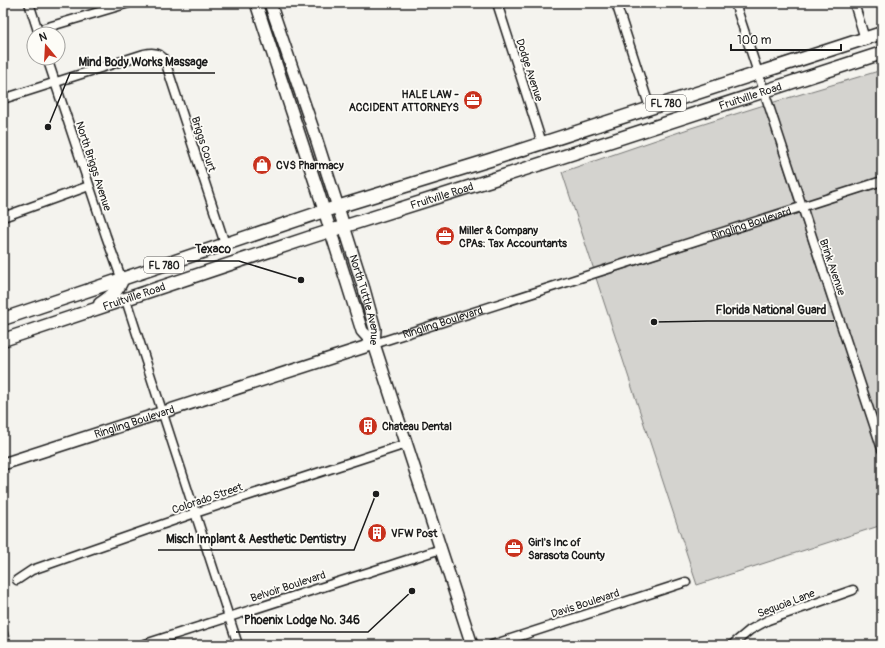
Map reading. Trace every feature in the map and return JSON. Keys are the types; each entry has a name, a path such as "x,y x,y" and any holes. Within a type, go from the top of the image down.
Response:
{"main road":[{"name":"North Tuttle Avenue","path":"256,3 362,331 374,344"},
{"name":"North Tuttle Avenue","path":"270,3 338,207 375,328 374,344"},
{"name":"Fruitville Road","path":"3,319 324,211 542,143 882,33"},
{"name":"Fruitville Road","path":"3,340 330,231 882,53"},
{"path":"87,313 111,297 120,287 122,280"},
{"path":"374,344 472,645"},
{"name":"Ringling Boulevard","path":"3,464 374,344"}],"street":[{"path":"29,3 37,26"},
{"path":"58,26 129,3"},
{"name":"Dodge Avenue","path":"497,3 542,143"},
{"path":"616,3 650,108"},
{"name":"Brink Avenue","path":"735,3 801,208 882,449"},
{"path":"854,3 865,39"},
{"name":"Briggs Court","path":"55,83 144,54 152,53 162,56 225,244"},
{"name":"North Briggs Avenue","path":"50,66 122,280"},
{"path":"3,99 55,83"},
{"name":"Ringling Boulevard","path":"374,344 882,181"},
{"path":"3,217 89,186"},
{"path":"126,300 238,645"},
{"name":"Colorado Street","path":"17,580 32,570 195,513 406,444"},
{"name":"Belvoir Boulevard","path":"142,645 441,549"},
{"name":"Davis Boulevard","path":"492,645 686,582"},
{"name":"Sequoia Lane","path":"732,645 750,630 768,620 853,590"}],"shaded area":[{"path":"882,70 882,177 804,202 771,103"},
{"path":"764,105 796,205 594,270 562,172"},
{"path":"882,186 882,436 806,210"},
{"path":"799,213 882,462 882,525 697,585 596,278"}],"waterway":[{"path":"3,616 11,645"}],"place":[{"name":"HALE LAW - ACCIDENT ATTORNEYS","path":"473,100"},
{"name":"Mind Body Works Massage","path":"48,127"},
{"name":"CVS Pharmacy","path":"262,165"},
{"name":"Miller & Company CPAs: Tax Accountants","path":"445,236"},
{"name":"Texaco","path":"301,280"},
{"name":"Florida National Guard","path":"654,322"},
{"name":"Chateau Dental","path":"368,426"},
{"name":"Misch Implant & Aesthetic Dentistry","path":"376,494"},
{"name":"VFW Post","path":"377,533"},
{"name":"Girl's Inc of Sarasota County","path":"514,548"},
{"name":"Phoenix Lodge No. 346","path":"412,591"}]}
